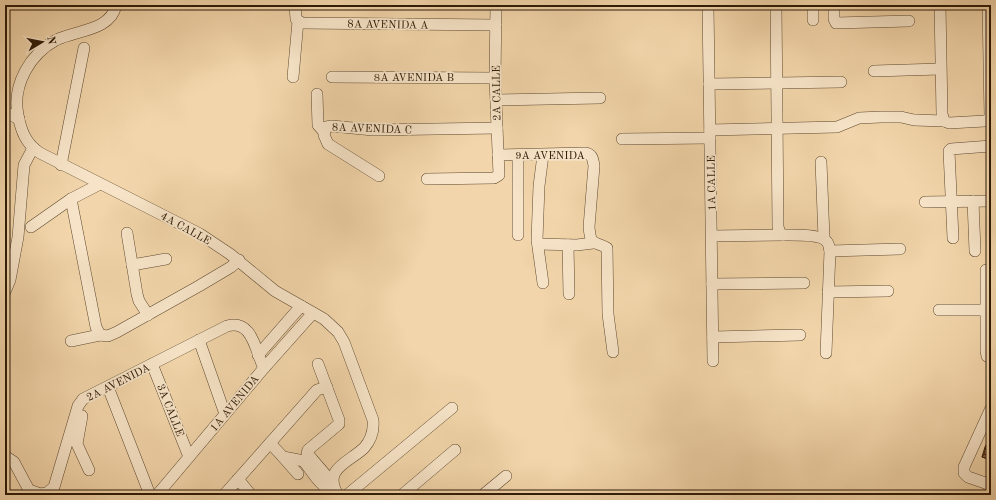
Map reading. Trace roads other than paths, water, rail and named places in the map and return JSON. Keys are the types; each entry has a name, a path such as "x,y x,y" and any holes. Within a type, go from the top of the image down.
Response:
{"street":[{"name":"4A CALLE","path":"116,5 110,18 100,25 55,41 33,60 22,77 18,92 17,109 22,131 27,141 33,148 61,164 187,227 239,260 275,291 324,319 338,332 344,342 373,420 373,433 364,448 336,469 332,482"},
{"path":"293,77 298,21 295,16 295,5"},
{"name":"2A CALLE","path":"427,179 494,178 498,176 495,78 496,5"},
{"name":"1A CALLE","path":"708,5 713,361"},
{"path":"776,5 777,219 780,233 783,235"},
{"path":"813,5 813,20"},
{"path":"834,5 834,21 836,23 909,21"},
{"path":"940,5 940,69 942,114 944,121"},
{"path":"622,139 776,129 837,127 859,118 901,117 914,120 944,121 949,123 986,121 990,117 988,5"},
{"name":"8A AVENIDA A","path":"298,21 302,23 496,25"},
{"path":"61,164 84,48"},
{"path":"874,71 940,69"},
{"name":"8A AVENIDA B","path":"332,77 495,78"},
{"path":"710,84 841,82"},
{"path":"317,94 318,125 324,132"},
{"path":"496,100 600,98"},
{"path":"5,112 19,119"},
{"name":"8A AVENIDA C","path":"379,176 328,144 324,132 326,127 332,126 373,130 497,128"},
{"path":"953,238 950,149 991,146"},
{"path":"5,292 10,280 18,237 24,165 33,148"},
{"name":"9A AVENIDA","path":"498,155 588,153 592,157 594,166 589,227 590,237 593,243"},
{"path":"518,155 518,235"},
{"path":"543,155 537,212 538,244 543,283"},
{"path":"821,162 824,238"},
{"path":"31,227 71,199 100,184"},
{"path":"71,199 96,327 100,335"},
{"path":"973,201 975,251"},
{"path":"924,202 991,201"},
{"path":"127,233 139,301 148,315"},
{"path":"712,236 816,236 824,238 828,242 830,251 826,353"},
{"path":"538,244 568,245 593,243 606,248 608,314 614,352"},
{"path":"568,245 569,294"},
{"path":"830,251 900,249"},
{"path":"132,265 166,259"},
{"path":"71,341 100,335 108,336 117,332 206,282 239,260"},
{"path":"986,270 986,351 987,356 991,356"},
{"path":"712,284 804,283"},
{"path":"828,292 888,291"},
{"path":"264,368 258,355 302,306"},
{"path":"938,310 986,310"},
{"name":"1A AVENIDA","path":"157,495 264,368 314,313"},
{"name":"2A AVENIDA","path":"5,456 14,462 29,490 40,494 47,494 54,487 78,406 86,398 227,326 236,324 248,331 258,355"},
{"path":"713,337 800,335"},
{"path":"198,340 225,414"},
{"name":"3A CALLE","path":"152,364 189,457"},
{"path":"318,364 339,420 339,424 308,450 307,453 309,461 320,482 338,495"},
{"path":"108,387 150,495"},
{"path":"224,495 317,390 327,387"},
{"path":"86,398 77,444 89,470"},
{"path":"347,495 452,408"},
{"path":"991,408 964,467 964,473 968,477 991,485"},
{"path":"270,442 298,474"},
{"path":"402,495 455,450"},
{"path":"283,457 309,461 332,482 333,488 338,495"},
{"path":"483,495 506,476"},
{"path":"238,479 251,495"}]}
